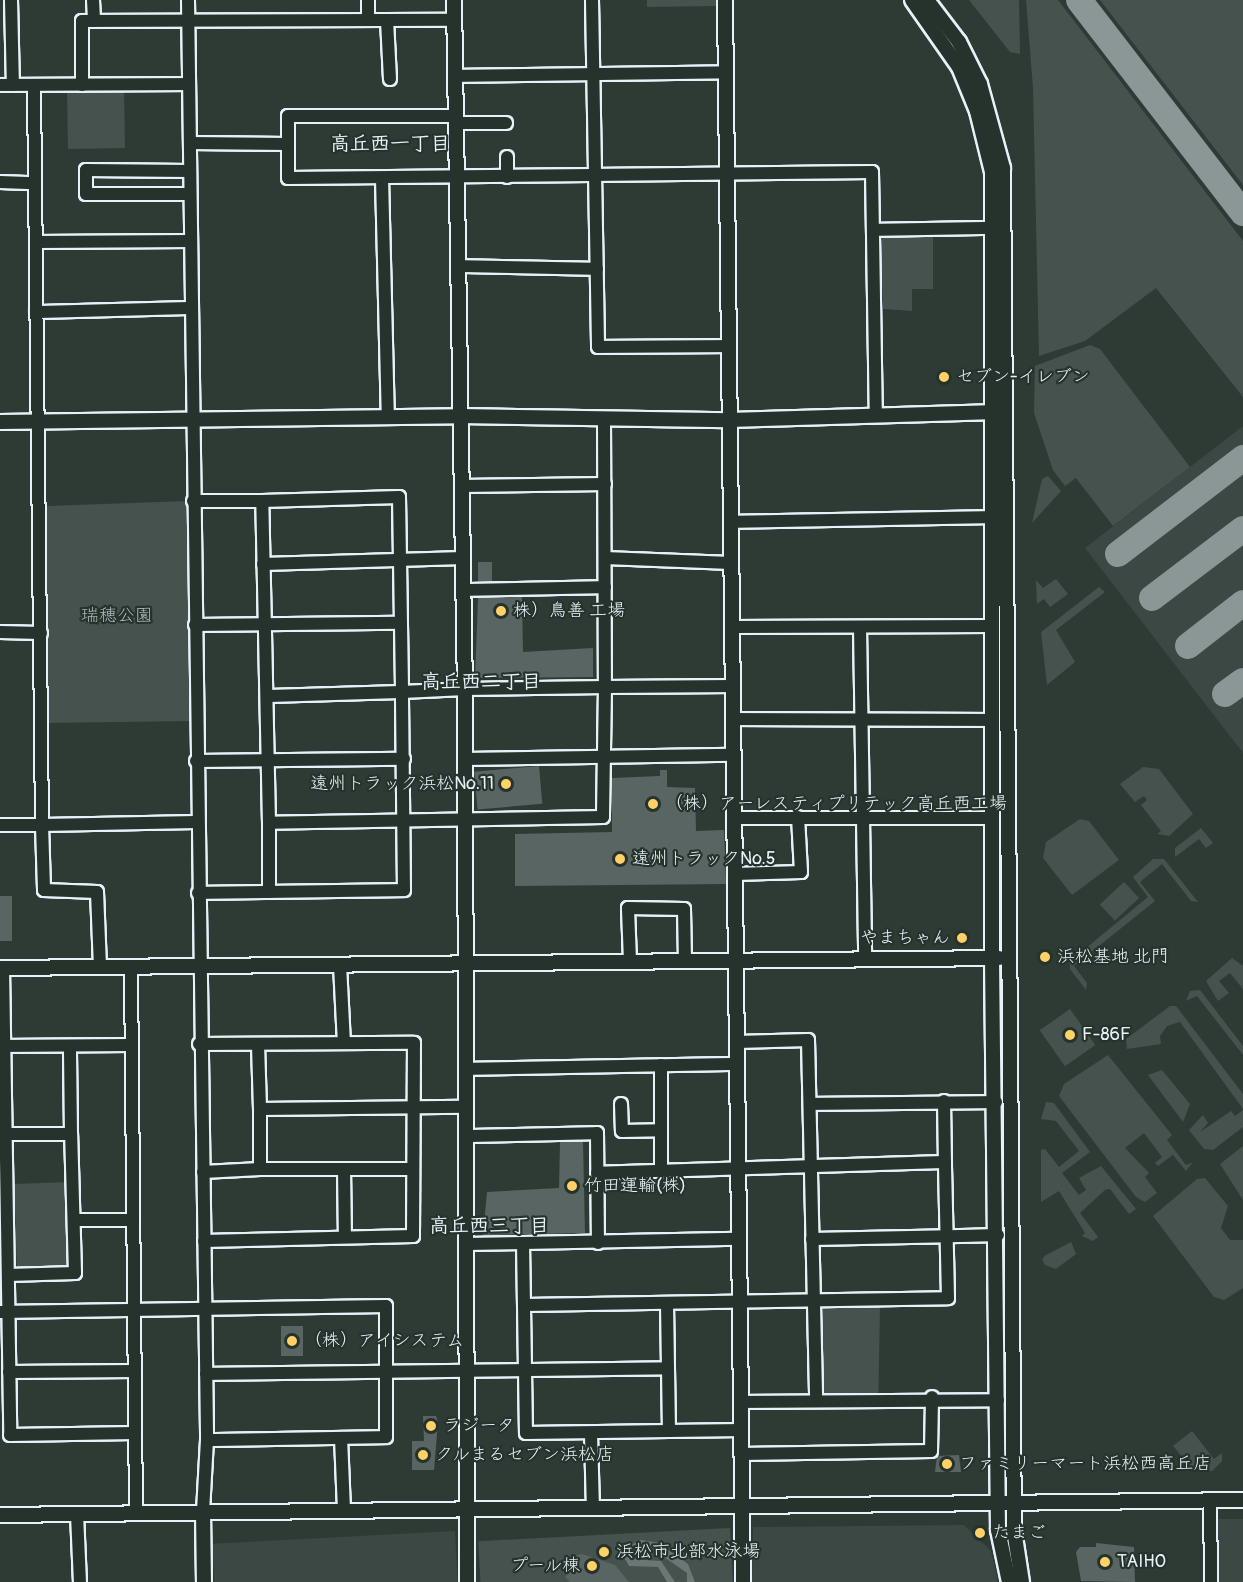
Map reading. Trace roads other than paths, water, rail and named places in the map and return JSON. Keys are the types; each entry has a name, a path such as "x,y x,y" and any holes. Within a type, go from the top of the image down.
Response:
{"street":[{"path":"11,0 6,85 189,84"},
{"path":"93,0 94,21"},
{"path":"188,0 196,822 207,1440 203,1512 204,1582"},
{"path":"368,0 368,20"},
{"path":"454,0 466,759 467,1582"},
{"path":"592,0 598,347 729,346"},
{"path":"725,0 730,522 734,627 743,1582"},
{"path":"912,0 951,53 977,111 992,172 990,626 992,958 998,1235 998,1503 1009,1582"},
{"path":"927,0 959,42 980,84 998,141 1006,233 1007,958 1013,1503 1022,1582"},
{"path":"387,20 390,79"},
{"path":"82,85 82,21 454,20"},
{"path":"455,76 726,72"},
{"path":"34,86 44,890 97,892 100,967"},
{"path":"506,123 288,117 288,178 728,176 872,171 876,414"},
{"path":"190,143 288,144"},
{"path":"507,157 507,177"},
{"path":"189,171 86,170 86,194 190,195"},
{"path":"382,178 388,418"},
{"path":"0,182 34,183"},
{"path":"873,230 991,228"},
{"path":"36,242 190,241"},
{"path":"458,266 597,269"},
{"path":"36,312 192,308"},
{"path":"0,422 461,416 729,420 1005,411"},
{"path":"269,823 466,817 603,817 604,418"},
{"path":"462,486 604,484"},
{"path":"193,501 399,497 405,819 404,890 198,893"},
{"path":"262,501 269,823 268,892"},
{"path":"730,522 990,517"},
{"path":"263,564 463,558"},
{"path":"604,558 731,563"},
{"path":"463,590 604,587"},
{"path":"195,625 400,623"},
{"path":"734,627 990,626"},
{"path":"860,627 865,959"},
{"path":"0,632 41,633"},
{"path":"267,696 465,689 734,686"},
{"path":"734,719 991,720"},
{"path":"466,759 734,755"},
{"path":"196,761 404,759"},
{"path":"735,818 863,816 991,818"},
{"path":"735,874 801,872 798,817"},
{"path":"0,825 196,822"},
{"path":"630,961 628,908 684,909 686,961"},
{"path":"134,1433 10,1435 5,1312 8,1275 3,1134 2,968 1007,958"},
{"path":"340,964 344,1043"},
{"path":"131,967 136,1513"},
{"path":"737,1042 808,1040 812,1303 816,1399"},
{"path":"199,1044 414,1043 413,1236 204,1241"},
{"path":"258,1045 260,1169"},
{"path":"2,1046 130,1046"},
{"path":"8,1275 75,1273 70,1047"},
{"path":"466,1069 737,1064"},
{"path":"661,1065 661,1170"},
{"path":"525,1305 812,1303 948,1298 944,1101"},
{"path":"810,1104 996,1102"},
{"path":"621,1104 622,1131 661,1130"},
{"path":"260,1109 465,1107"},
{"path":"466,1136 597,1133 598,1243"},
{"path":"3,1134 71,1134"},
{"path":"597,1173 739,1168 811,1169 945,1162"},
{"path":"344,1168 345,1237"},
{"path":"203,1172 260,1169 412,1169"},
{"path":"75,1220 132,1220"},
{"path":"812,1239 948,1234 998,1235"},
{"path":"467,1244 738,1239"},
{"path":"523,1244 526,1433 591,1434 742,1430"},
{"path":"668,1304 669,1431"},
{"path":"5,1312 386,1306 386,1437 207,1440"},
{"path":"206,1374 524,1368 668,1368"},
{"path":"9,1372 134,1371"},
{"path":"742,1402 932,1397 998,1400"},
{"path":"741,1454 931,1451 932,1397"},
{"path":"591,1434 593,1508"},
{"path":"341,1438 344,1511"},
{"path":"1209,1500 1211,1582"},
{"path":"0,1515 1243,1500"},
{"path":"77,1514 80,1582"}],"place":[{"name":"セブン-イレブン","path":"944,377"},
{"name":"株）鳥善 工場","path":"501,611"},
{"name":"遠州トラック浜松No.11","path":"506,784"},
{"name":"（株）アーレスティプリテック高丘西工場","path":"653,804"},
{"name":"遠州トラックNo.5","path":"620,859"},
{"name":"やまちゃん","path":"962,938"},
{"name":"浜松基地 北門","path":"1045,957"},
{"name":"F-86F","path":"1070,1035"},
{"name":"竹田運輸(株)","path":"572,1186"},
{"name":"（株）アイシステム","path":"292,1341"},
{"name":"ラジータ","path":"431,1426"},
{"name":"クルまるセブン浜松店","path":"423,1455"},
{"name":"ファミリーマート浜松西高丘店","path":"947,1464"},
{"name":"たまご","path":"980,1533"},
{"name":"浜松市北部水泳場","path":"604,1552"},
{"name":"TAIHO","path":"1105,1562"},
{"name":"プール棟","path":"592,1566"}],"district":[{"name":"高丘西一丁目","path":"390,143"},
{"name":"高丘西二丁目","path":"481,681"},
{"name":"高丘西三丁目","path":"489,1225"}],"park label":[{"name":"瑞穂公園","path":"117,616"}]}
